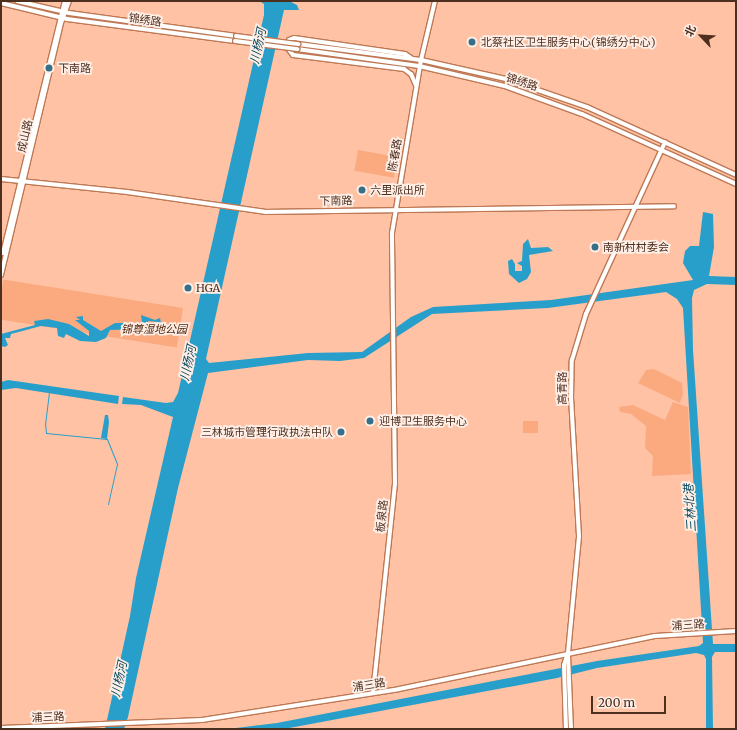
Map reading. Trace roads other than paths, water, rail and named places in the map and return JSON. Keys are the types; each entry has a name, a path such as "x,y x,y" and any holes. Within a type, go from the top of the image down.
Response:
{"main road":[{"name":"锦绣路","path":"17,1 63,12 236,38 297,49 420,66 464,75 546,100 736,184"},
{"name":"成山路","path":"63,12 65,1"},
{"name":"成山路","path":"1,275 61,17 68,1"},
{"name":"陈春路","path":"392,340 391,256 394,209 421,60 435,1"},
{"name":"锦绣路","path":"1,3 61,17 298,44 421,60 467,69 549,92 665,142 736,176"},
{"name":"锦绣路","path":"412,59 405,54 294,38 290,40 287,47 293,55 404,69 411,74 416,86"},
{"name":"高青路","path":"566,729 564,665 568,653 579,536 571,374 576,343 590,305 665,142"},
{"name":"下南路","path":"1,179 127,192 254,211 674,206"},
{"name":"成山路","path":"1,263 22,181"},
{"name":"板泉路","path":"373,693 395,484 392,340"},
{"name":"浦三路","path":"1,728 202,720 373,693 655,636 700,632 736,631"},
{"name":"高青路","path":"568,653 570,664 571,729"}],"water":[{"name":"川杨河","path":"259,1 289,1 297,5 299,10 284,10 206,359 209,363 308,353 362,352 411,317 433,307 551,300 693,280 683,263 685,251 690,246 699,246 703,212 713,214 714,247 709,276 736,277 736,285 707,284 694,290 692,298 693,350 713,644 736,644 736,652 715,652 712,657 713,729 706,729 706,659 704,655 696,653 597,668 557,678 284,729 228,729 277,723 597,661 699,646 703,643 683,308 677,299 666,292 548,308 432,314 364,358 340,361 308,360 208,373 178,488 128,717 124,729 105,729 130,616 136,578 173,417 141,405 122,404 123,397 166,403 173,402 178,393 264,15 264,4"},
{"path":"528,239 531,248 548,247 553,251 529,255 531,272 527,279 519,283 509,274 508,261 512,259 515,264 515,271 522,271 522,266 517,263 522,261 523,244"},
{"path":"141,315 155,320 160,318 161,323 176,341 163,326 159,325 159,322 148,321 148,329 110,330 106,338 96,342 80,341 66,334 64,338 58,336 57,328 41,326 11,334 10,338 5,338 8,345 5,347 1,346 1,334 35,325 34,321 48,319 69,324 89,336 89,331 75,320 80,320 76,317 83,316 83,320 101,331 115,323 142,323"},
{"path":"8,380 119,396 118,404 16,388 1,390 1,382"},
{"path":"105,415 108,415 109,422 107,439 101,438"}],"waterway":[{"path":"49,392 45,423 46,433 107,439 117,464 108,504"}],"place":[{"name":"北蔡社区卫生服务中心(锦绣分中心)","path":"472,42"},
{"name":"下南路","path":"49,68"},
{"name":"六里派出所","path":"362,190"},
{"name":"南新村村委会","path":"595,247"},
{"name":"HGA","path":"188,288"},
{"name":"迎博卫生服务中心","path":"370,421"},
{"name":"三林城市管理行政执法中队","path":"341,432"}],"park label":[{"name":"锦尊湿地公园","path":"154,329"}],"water label":[{"name":"三林北港","path":"690,508"}]}
